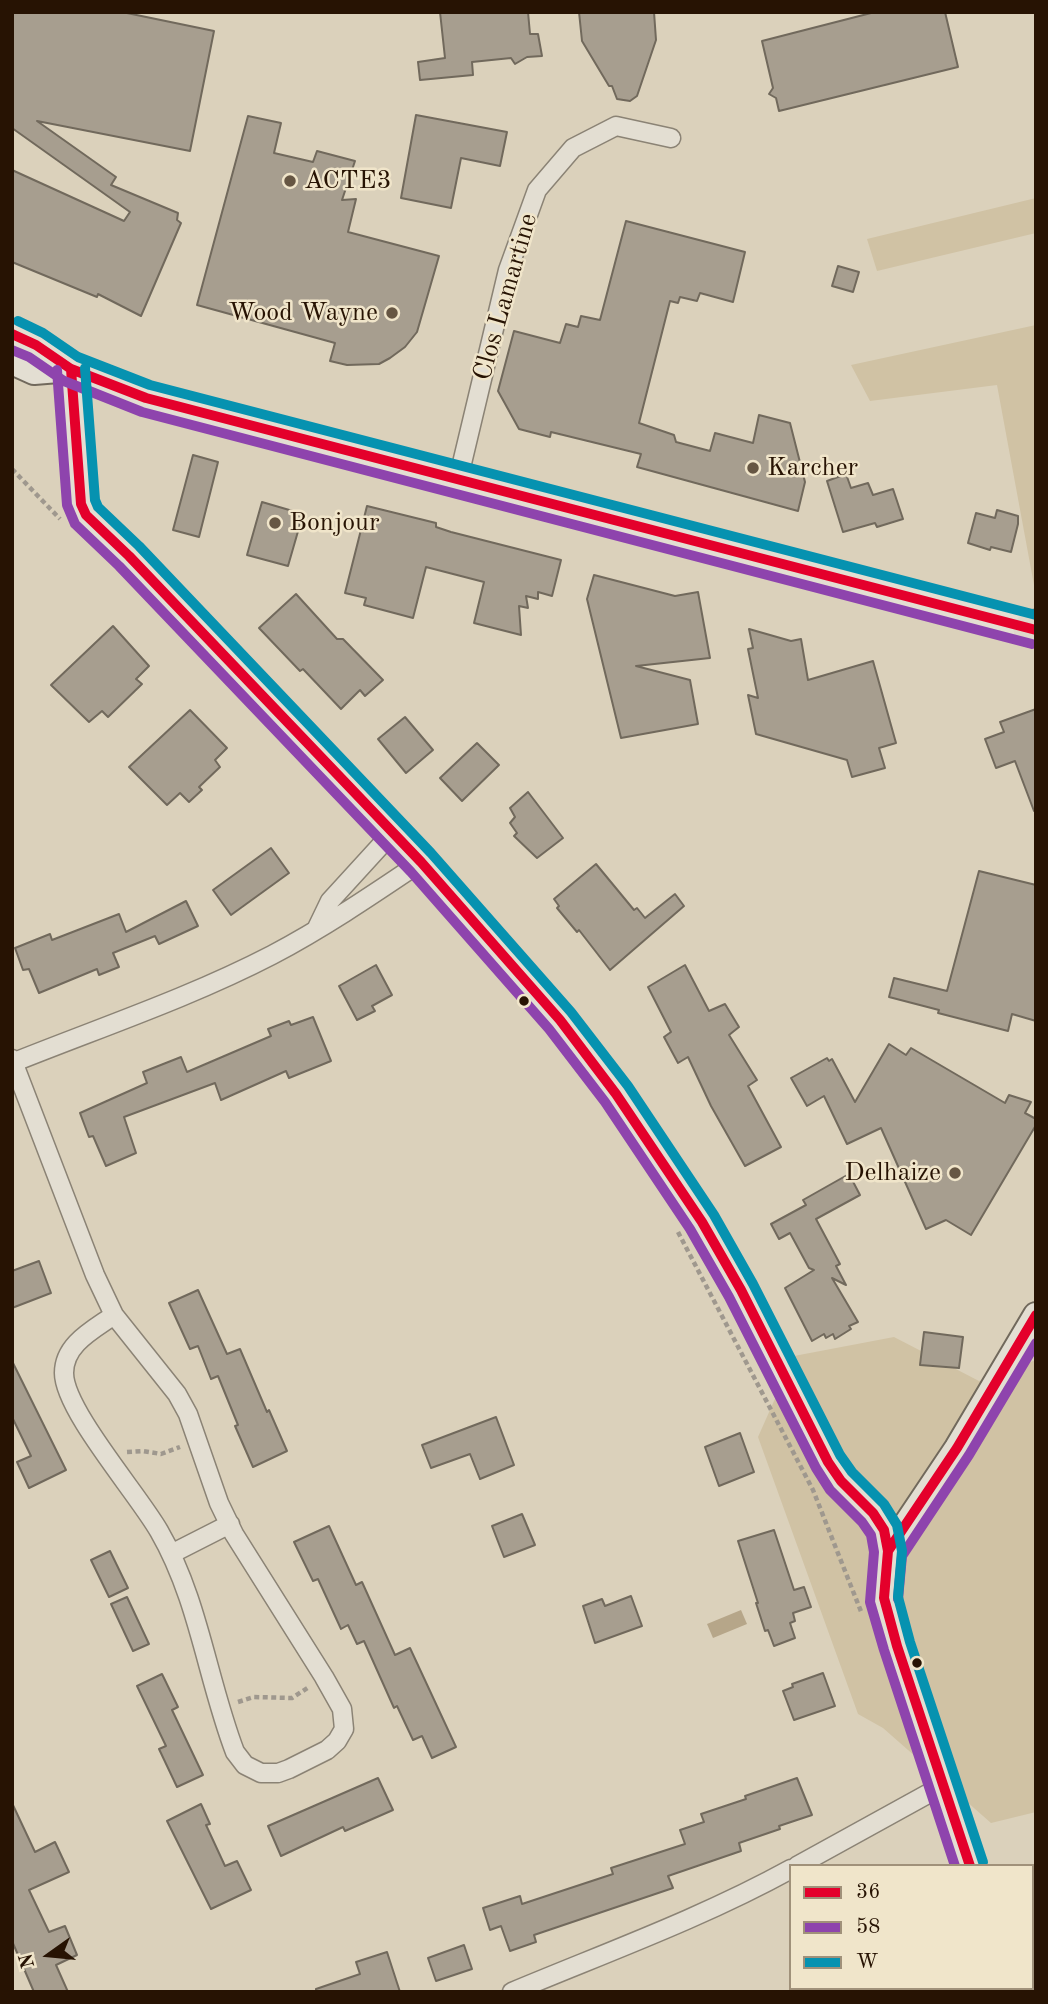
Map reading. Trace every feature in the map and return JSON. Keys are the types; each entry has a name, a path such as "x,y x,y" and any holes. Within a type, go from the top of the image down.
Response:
{"main road":[{"path":"12,334 36,345 71,369 146,398 1034,630"},
{"path":"12,362 34,372 71,369"},
{"path":"71,369 81,504 86,515 130,556 393,832 488,936 617,1094 672,1175 741,1290 828,1462 841,1481 873,1513 884,1530 887,1551 884,1598 897,1646 969,1864"},
{"path":"887,1551 1032,1331"}],"street":[{"name":"Clos Lamartine","path":"458,480 508,270 537,190 573,148 616,126 671,138"},
{"path":"317,928 330,901 393,832"},
{"path":"114,1315 74,1345 64,1370 66,1388 111,1461 143,1505 171,1554 197,1620 221,1707 239,1759 261,1773 278,1773 327,1750 341,1735 344,1723 342,1709 260,1578 219,1503 197,1440 177,1394 114,1315 95,1275 13,1062 202,988 273,954 338,919 421,862"},
{"path":"171,1554 230,1524"},
{"path":"801,1864 944,1785"},
{"path":"512,1992 662,1930 789,1870"}],"path":[{"path":"12,469 69,527"},
{"path":"673,1224 813,1490 864,1621"},
{"path":"111,1461 134,1451 161,1454 197,1440"},
{"path":"221,1707 254,1697 292,1698 324,1677"}],"shaded area":[{"path":"1036,198 1036,233 877,271 867,239"},
{"path":"1036,325 1036,596 997,385 870,401 851,365"},
{"path":"894,1337 979,1381 1036,1360 1036,1812 991,1823 883,1728 858,1714 758,1437 794,1356"},
{"path":"741,1610 747,1624 713,1638 707,1624"}],"building":[{"path":"12,12 122,12 214,31 190,151 37,121 116,177 111,185 178,213 177,220 181,223 141,316 98,294 97,297 12,262 12,170 124,221 130,212 12,128"},
{"path":"440,12 528,12 530,34 538,34 542,56 527,57 515,64 511,58 472,62 473,75 420,80 418,62 445,58"},
{"path":"579,12 654,12 656,40 637,96 630,101 617,99 612,86 609,86 582,41"},
{"path":"875,12 945,12 958,67 779,111 776,98 769,94 773,88 762,41"},
{"path":"416,115 507,132 500,166 461,158 451,208 401,198"},
{"path":"248,116 281,123 274,153 313,162 317,151 355,161 342,200 356,199 348,232 439,256 417,332 405,347 390,358 379,364 347,365 330,361 335,343 197,305"},
{"path":"626,221 745,252 733,302 700,293 697,301 680,297 678,303 670,301 639,423 674,435 676,442 710,451 715,433 753,443 759,415 790,423 805,482 798,511 637,467 641,454 551,432 550,437 519,429 498,391 514,331 560,343 566,324 578,327 581,316 600,320"},
{"path":"838,266 859,272 853,292 832,286"},
{"path":"193,455 218,462 199,537 173,530"},
{"path":"846,474 851,488 868,483 873,495 893,489 903,519 877,527 875,523 843,532 827,481"},
{"path":"262,502 303,514 288,566 247,555"},
{"path":"367,506 436,523 436,527 451,532 561,560 552,596 538,592 538,599 526,596 528,608 519,606 521,635 474,623 484,582 426,567 413,618 364,605 366,598 345,593"},
{"path":"997,510 1018,516 1011,552 991,547 990,550 968,543 976,513 995,518"},
{"path":"594,575 675,596 698,592 710,658 636,666 690,680 698,724 621,738 587,599"},
{"path":"296,594 337,639 343,639 383,680 365,696 360,690 341,709 259,628"},
{"path":"113,626 149,666 136,679 142,684 108,717 102,711 89,722 51,685"},
{"path":"749,629 791,641 801,639 808,680 873,661 896,743 879,748 885,768 852,777 847,760 756,734 748,695 758,698 748,649 753,648"},
{"path":"1036,709 1034,811 1015,761 996,768 985,739 1004,732 1000,722"},
{"path":"190,710 227,748 215,760 220,767 199,787 202,790 189,802 180,793 167,805 129,767"},
{"path":"405,717 433,750 406,773 378,739"},
{"path":"477,743 499,765 462,801 440,778"},
{"path":"528,792 563,838 537,858 514,836 517,833 510,823 515,817 510,808"},
{"path":"271,848 289,873 231,915 213,890"},
{"path":"596,864 634,910 637,908 645,918 675,894 684,906 610,970 579,930 577,932 557,908 559,906 554,899"},
{"path":"979,871 1036,885 1036,1021 1012,1014 1008,1031 889,997 894,978 947,991"},
{"path":"186,901 198,926 159,944 155,936 113,953 119,967 99,975 97,969 39,993 29,969 23,970 15,948 50,934 52,940 119,914 126,932"},
{"path":"376,965 392,995 372,1006 375,1011 357,1020 339,986"},
{"path":"685,965 709,1011 725,1004 739,1027 729,1035 757,1080 748,1086 781,1147 745,1166 711,1106 688,1057 678,1063 664,1037 671,1032 648,987"},
{"path":"313,1017 331,1061 289,1078 286,1071 221,1100 215,1083 124,1117 136,1153 106,1166 93,1136 89,1137 80,1113 147,1083 143,1072 181,1057 187,1072 271,1036 268,1029 289,1021 291,1025"},
{"name":"Delhaize","path":"889,1044 906,1055 911,1048 1005,1103 1009,1095 1031,1102 1025,1113 1036,1119 1036,1125 971,1235 946,1220 926,1229 881,1128 847,1144 824,1096 807,1106 791,1078 827,1058 829,1061 832,1059 855,1102"},
{"path":"849,1174 860,1195 816,1219 840,1264 836,1266 846,1285 832,1278 858,1322 849,1326 851,1329 835,1339 833,1334 826,1338 824,1334 812,1341 785,1288 814,1270 809,1268 790,1233 779,1239 771,1224 806,1205 803,1200"},
{"path":"39,1261 51,1293 12,1308 12,1271"},
{"path":"198,1290 227,1354 240,1349 287,1451 253,1467 218,1376 211,1379 198,1346 190,1349 169,1303"},
{"path":"924,1332 963,1337 959,1368 920,1365"},
{"path":"12,1361 66,1470 29,1488 17,1462 31,1456 12,1417"},
{"path":"496,1417 514,1465 480,1479 470,1454 431,1468 422,1445"},
{"path":"740,1433 754,1472 719,1486 705,1447"},
{"path":"522,1514 535,1545 504,1557 492,1526"},
{"path":"329,1526 356,1585 362,1582 395,1655 410,1648 456,1747 432,1758 422,1736 413,1740 397,1706 394,1708 364,1641 357,1644 348,1625 341,1629 318,1579 313,1581 294,1542"},
{"path":"774,1530 794,1590 804,1587 811,1607 793,1613 795,1621 790,1623 795,1638 774,1646 768,1630 765,1631 738,1541"},
{"path":"110,1551 128,1588 109,1597 91,1560"},
{"path":"631,1596 642,1626 595,1643 583,1606 602,1599 605,1606"},
{"path":"127,1597 149,1644 133,1651 111,1604"},
{"path":"823,1673 835,1706 794,1720 783,1691 793,1687 792,1684"},
{"path":"162,1674 178,1707 172,1710 203,1775 177,1787 159,1749 166,1746 137,1686"},
{"path":"378,1778 393,1810 345,1831 343,1827 281,1856 268,1826"},
{"path":"797,1778 812,1815 739,1843 741,1851 668,1876 673,1888 534,1935 536,1942 510,1951 501,1926 490,1930 483,1908 520,1896 522,1904 613,1874 611,1868 685,1844 680,1830 704,1822 701,1814"},
{"path":"12,1803 35,1852 55,1842 69,1872 29,1890 49,1932 65,1926 77,1955 56,1965 68,1992 34,1992 12,1941"},
{"path":"201,1804 210,1824 206,1825 225,1866 237,1861 251,1890 211,1909 167,1821"},
{"path":"464,1945 472,1969 436,1981 428,1958"},
{"path":"387,1952 400,1992 316,1992 316,1989 360,1974 356,1962"}],"transit line":[{"name":"W","path":"18,321 43,333 78,357 150,385 1036,615"},
{"name":"36","path":"12,334 36,345 71,369 146,398 1036,630"},
{"name":"58","path":"12,350 29,357 64,381 142,412 1032,644"},
{"name":"W","path":"85,368 95,500 98,507 139,546 431,853 571,1012 628,1086 714,1215 753,1284 840,1455 852,1472 884,1504 897,1525 902,1551 898,1597 910,1642 983,1862"},
{"name":"36","path":"71,369 81,504 86,515 129,556 421,862 560,1020 616,1094 702,1222 741,1290 828,1462 841,1481 873,1513 884,1530 888,1551 884,1598 897,1646 969,1864"},
{"name":"58","path":"57,370 67,505 75,524 119,566 411,872 549,1029 605,1102 690,1229 729,1297 816,1468 830,1490 862,1522 871,1535 874,1552 870,1602 954,1864"},
{"name":"36","path":"884,1598 888,1551 957,1448 1036,1315"},
{"name":"58","path":"898,1599 902,1556 969,1455 1036,1343"}],"place":[{"name":"ACTE3","path":"290,181"},
{"name":"Wood Wayne","path":"392,313"},
{"name":"Karcher","path":"753,468"},
{"name":"Bonjour","path":"275,523"},
{"name":"Delhaize","path":"955,1173"}]}
